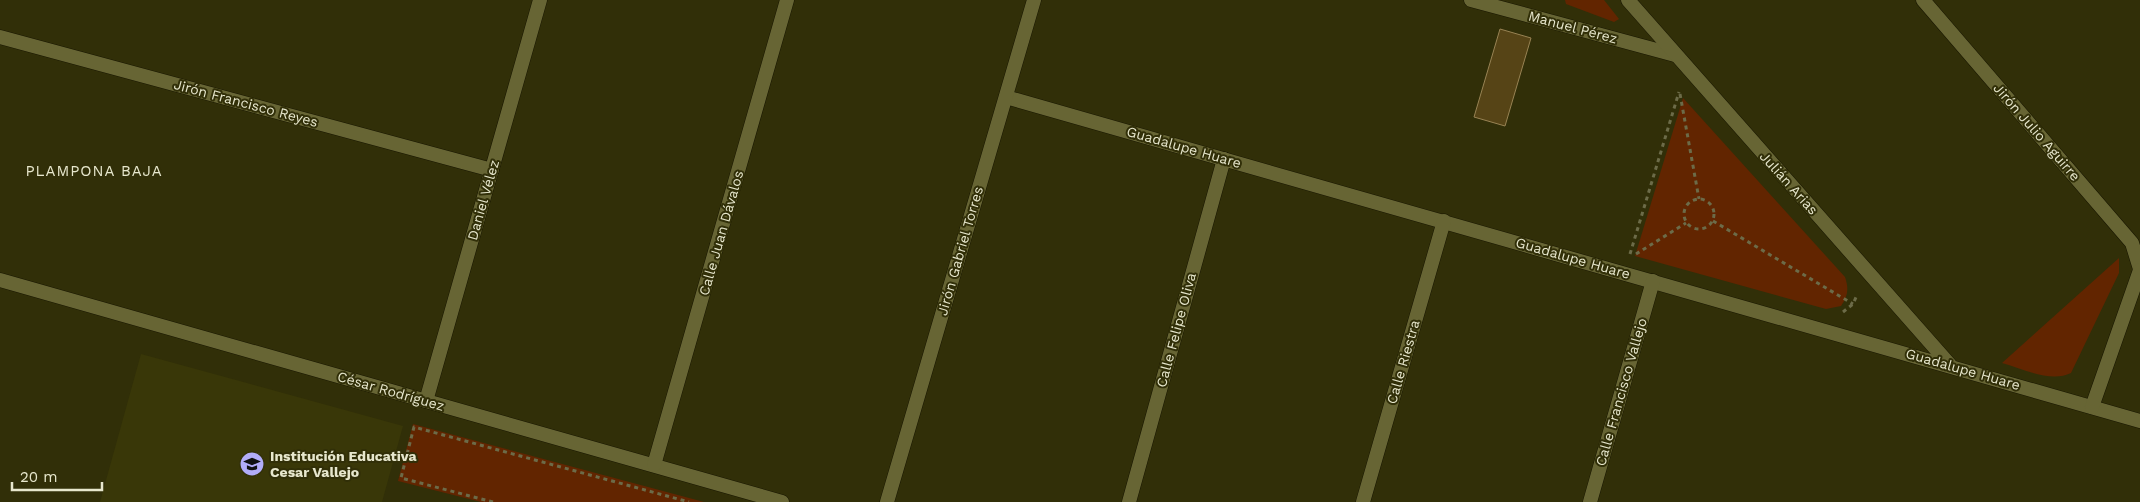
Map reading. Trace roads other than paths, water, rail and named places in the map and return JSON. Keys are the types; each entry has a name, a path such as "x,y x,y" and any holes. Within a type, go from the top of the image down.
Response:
{"street":[{"name":"Daniel Vélez","path":"426,401 540,0"},
{"name":"Calle Juan Dávalos","path":"654,466 787,0"},
{"name":"Jirón Gabriel Torres","path":"887,502 1034,0"},
{"name":"Manuel Pérez","path":"1471,0 1675,55"},
{"path":"1510,10 1523,0"},
{"name":"Julián Arias","path":"1628,0 1951,366"},
{"name":"Jirón Julio Aguirre","path":"1923,0 2132,243 2140,270 2092,407"},
{"name":"Jirón Francisco Reyes","path":"0,37 492,170"},
{"name":"Guadalupe Huare","path":"1006,97 2140,421"},
{"name":"Calle Felipe Oliva","path":"1129,502 1224,159"},
{"name":"Calle Riestra","path":"1363,502 1444,221"},
{"name":"César Rodríguez","path":"0,280 782,502"},
{"name":"Calle Francisco Vallejo","path":"1590,502 1653,281"}],"place":[{"name":"Institución Educativa Cesar Vallejo","path":"252,464"}],"district":[{"name":"PLAMPONA BAJA","path":"94,171"}]}
